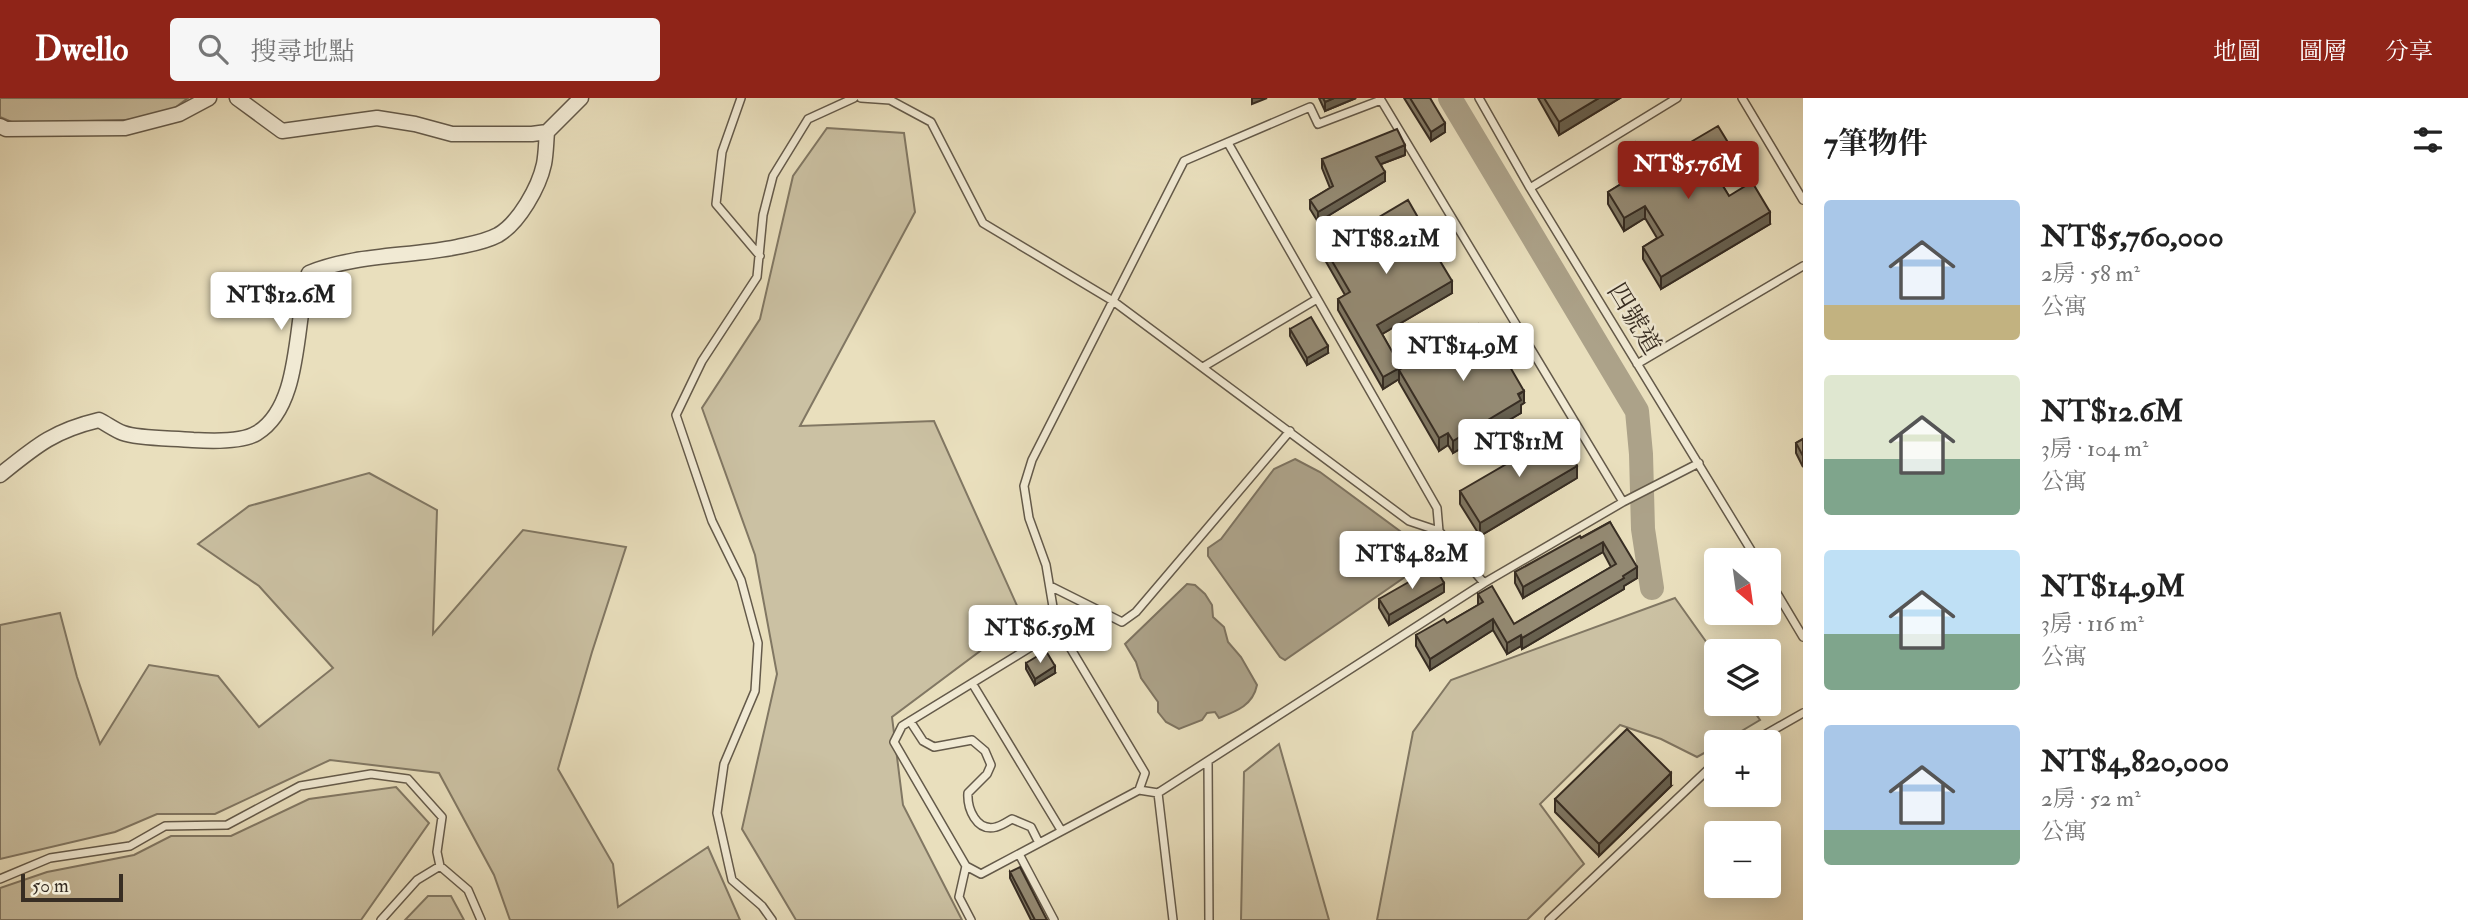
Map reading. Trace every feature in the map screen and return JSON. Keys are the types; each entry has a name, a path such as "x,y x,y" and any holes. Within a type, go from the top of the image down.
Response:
{"street":[{"path":"0,126 6,129 125,128 179,114 209,98"},
{"path":"237,98 282,131 377,118 452,134 547,132 581,98"},
{"path":"0,475 37,444 71,427 99,420 123,434 204,441 256,434 271,421 284,400 292,369 303,290 309,273 372,258 432,252 487,240 501,233 527,205 544,165 547,132"}],"lane":[{"path":"741,98 722,152 716,204 761,256"},
{"path":"772,920 762,906 732,880 717,813 724,764 755,691 758,643 741,580 712,521 676,415 702,361 757,277 763,215 773,176 808,119 854,98"},
{"path":"861,98 890,100 931,122 983,223 1113,301 1409,521 1439,531 1484,583"},
{"name":"四號道","path":"1479,98 1530,188 1750,548"},
{"path":"1530,188 1677,98"},
{"path":"1742,98 1803,200"},
{"path":"1058,637 1046,565 1029,519 1024,486 1032,460 1184,161 1310,107 1318,124 1381,100 1622,502"},
{"path":"1228,143 1437,508 1439,531"},
{"path":"1637,363 1803,266"},
{"path":"1203,367 1317,299"},
{"path":"1050,586 1122,622 1136,612 1290,431"},
{"path":"1139,790 1145,773 1065,639 1058,637 1034,645 902,726 894,741 966,866 981,874 1139,790 1158,793 1484,583 1622,502 1699,463"},
{"path":"1782,602 1803,637"},
{"path":"972,683 1061,830"},
{"path":"1773,730 1803,713"},
{"path":"910,721 923,741 934,747 972,740 985,751 991,765 987,774 968,793 967,806 974,819 989,827 997,827 1012,819 1031,827 1039,843"},
{"path":"1208,761 1209,920"},
{"path":"1549,920 1704,773"},
{"path":"0,879 50,858 130,846 165,826 227,825 300,786 371,774 408,779 442,817 437,852 440,866 468,890 481,920"},
{"path":"1158,793 1173,920"},
{"path":"1019,854 1054,920"},
{"path":"381,920 417,880 440,866"},
{"path":"966,866 959,897 971,920"}],"shaded area":[{"path":"0,98 188,98 160,119 14,123 0,117"},
{"path":"827,128 904,133 915,212 800,426 934,421 1023,619 892,717 903,805 962,920 796,920 742,829 777,674 755,555 702,408 760,319 793,176"},
{"path":"1295,459 1320,472 1427,551 1428,561 1285,660 1280,657 1208,556 1208,548 1221,539 1274,469"},
{"path":"369,473 437,510 433,634 523,530 626,547 558,769 613,864 618,907 708,847 740,920 510,920 494,875 439,773 330,760 215,814 157,814 115,832 0,859 0,625 60,613 77,677 100,744 149,665 218,676 259,727 333,668 259,586 198,544 249,506"},
{"path":"1187,584 1195,585 1205,594 1212,605 1213,617 1224,627 1228,642 1241,657 1257,685 1252,698 1238,710 1219,718 1215,712 1207,713 1202,720 1179,729 1166,722 1158,712 1158,702 1141,678 1136,662 1125,644"},
{"path":"1675,598 1704,639 1704,716 1757,716 1760,720 1743,730 1704,730 1704,753 1697,757 1661,739 1620,725 1540,804 1584,864 1527,920 1377,920 1413,732 1451,680"},
{"path":"1279,744 1329,920 1241,920 1244,772"},
{"path":"396,787 429,823 361,920 0,920 0,888 47,872 134,855 171,836 231,836 309,799"},
{"path":"428,896 451,896 464,920 405,920"}],"building":[{"path":"1410,98 1430,98 1445,123 1431,132"},
{"path":"1544,98 1599,98 1559,122"},
{"path":"1718,126 1735,154 1712,168 1729,196 1752,182 1770,212 1661,277 1643,247 1663,235 1645,206 1624,218 1608,192 1642,171 1626,147 1635,142 1650,166"},
{"path":"1397,129 1405,145 1376,157 1385,172 1318,212 1310,200 1333,186 1322,159"},
{"path":"1408,200 1428,235 1425,236 1452,281 1377,325 1401,367 1383,377 1338,299 1350,292 1325,249"},
{"path":"1311,317 1328,346 1307,358 1290,329"},
{"path":"1478,324 1483,332 1488,329 1524,391 1518,394 1521,400 1453,441 1448,433 1439,438 1399,370"},
{"path":"1558,434 1577,466 1480,523 1460,491"},
{"path":"1803,439 1803,456 1796,443"},
{"path":"1610,522 1637,567 1623,576 1624,578 1522,638 1521,635 1507,643 1493,619 1430,659 1416,635 1444,619 1447,623 1483,602 1478,594 1492,586 1514,624 1616,564 1603,542 1523,587 1515,572"},
{"path":"1435,567 1444,583 1389,615 1379,599"},
{"path":"1046,651 1055,666 1035,679 1026,663"},
{"path":"1627,729 1671,773 1599,844 1555,799"},
{"path":"1020,867 1047,920 1035,920 1010,872"}],"waterway":[{"path":"1450,98 1637,411 1643,529 1652,588"}]}
